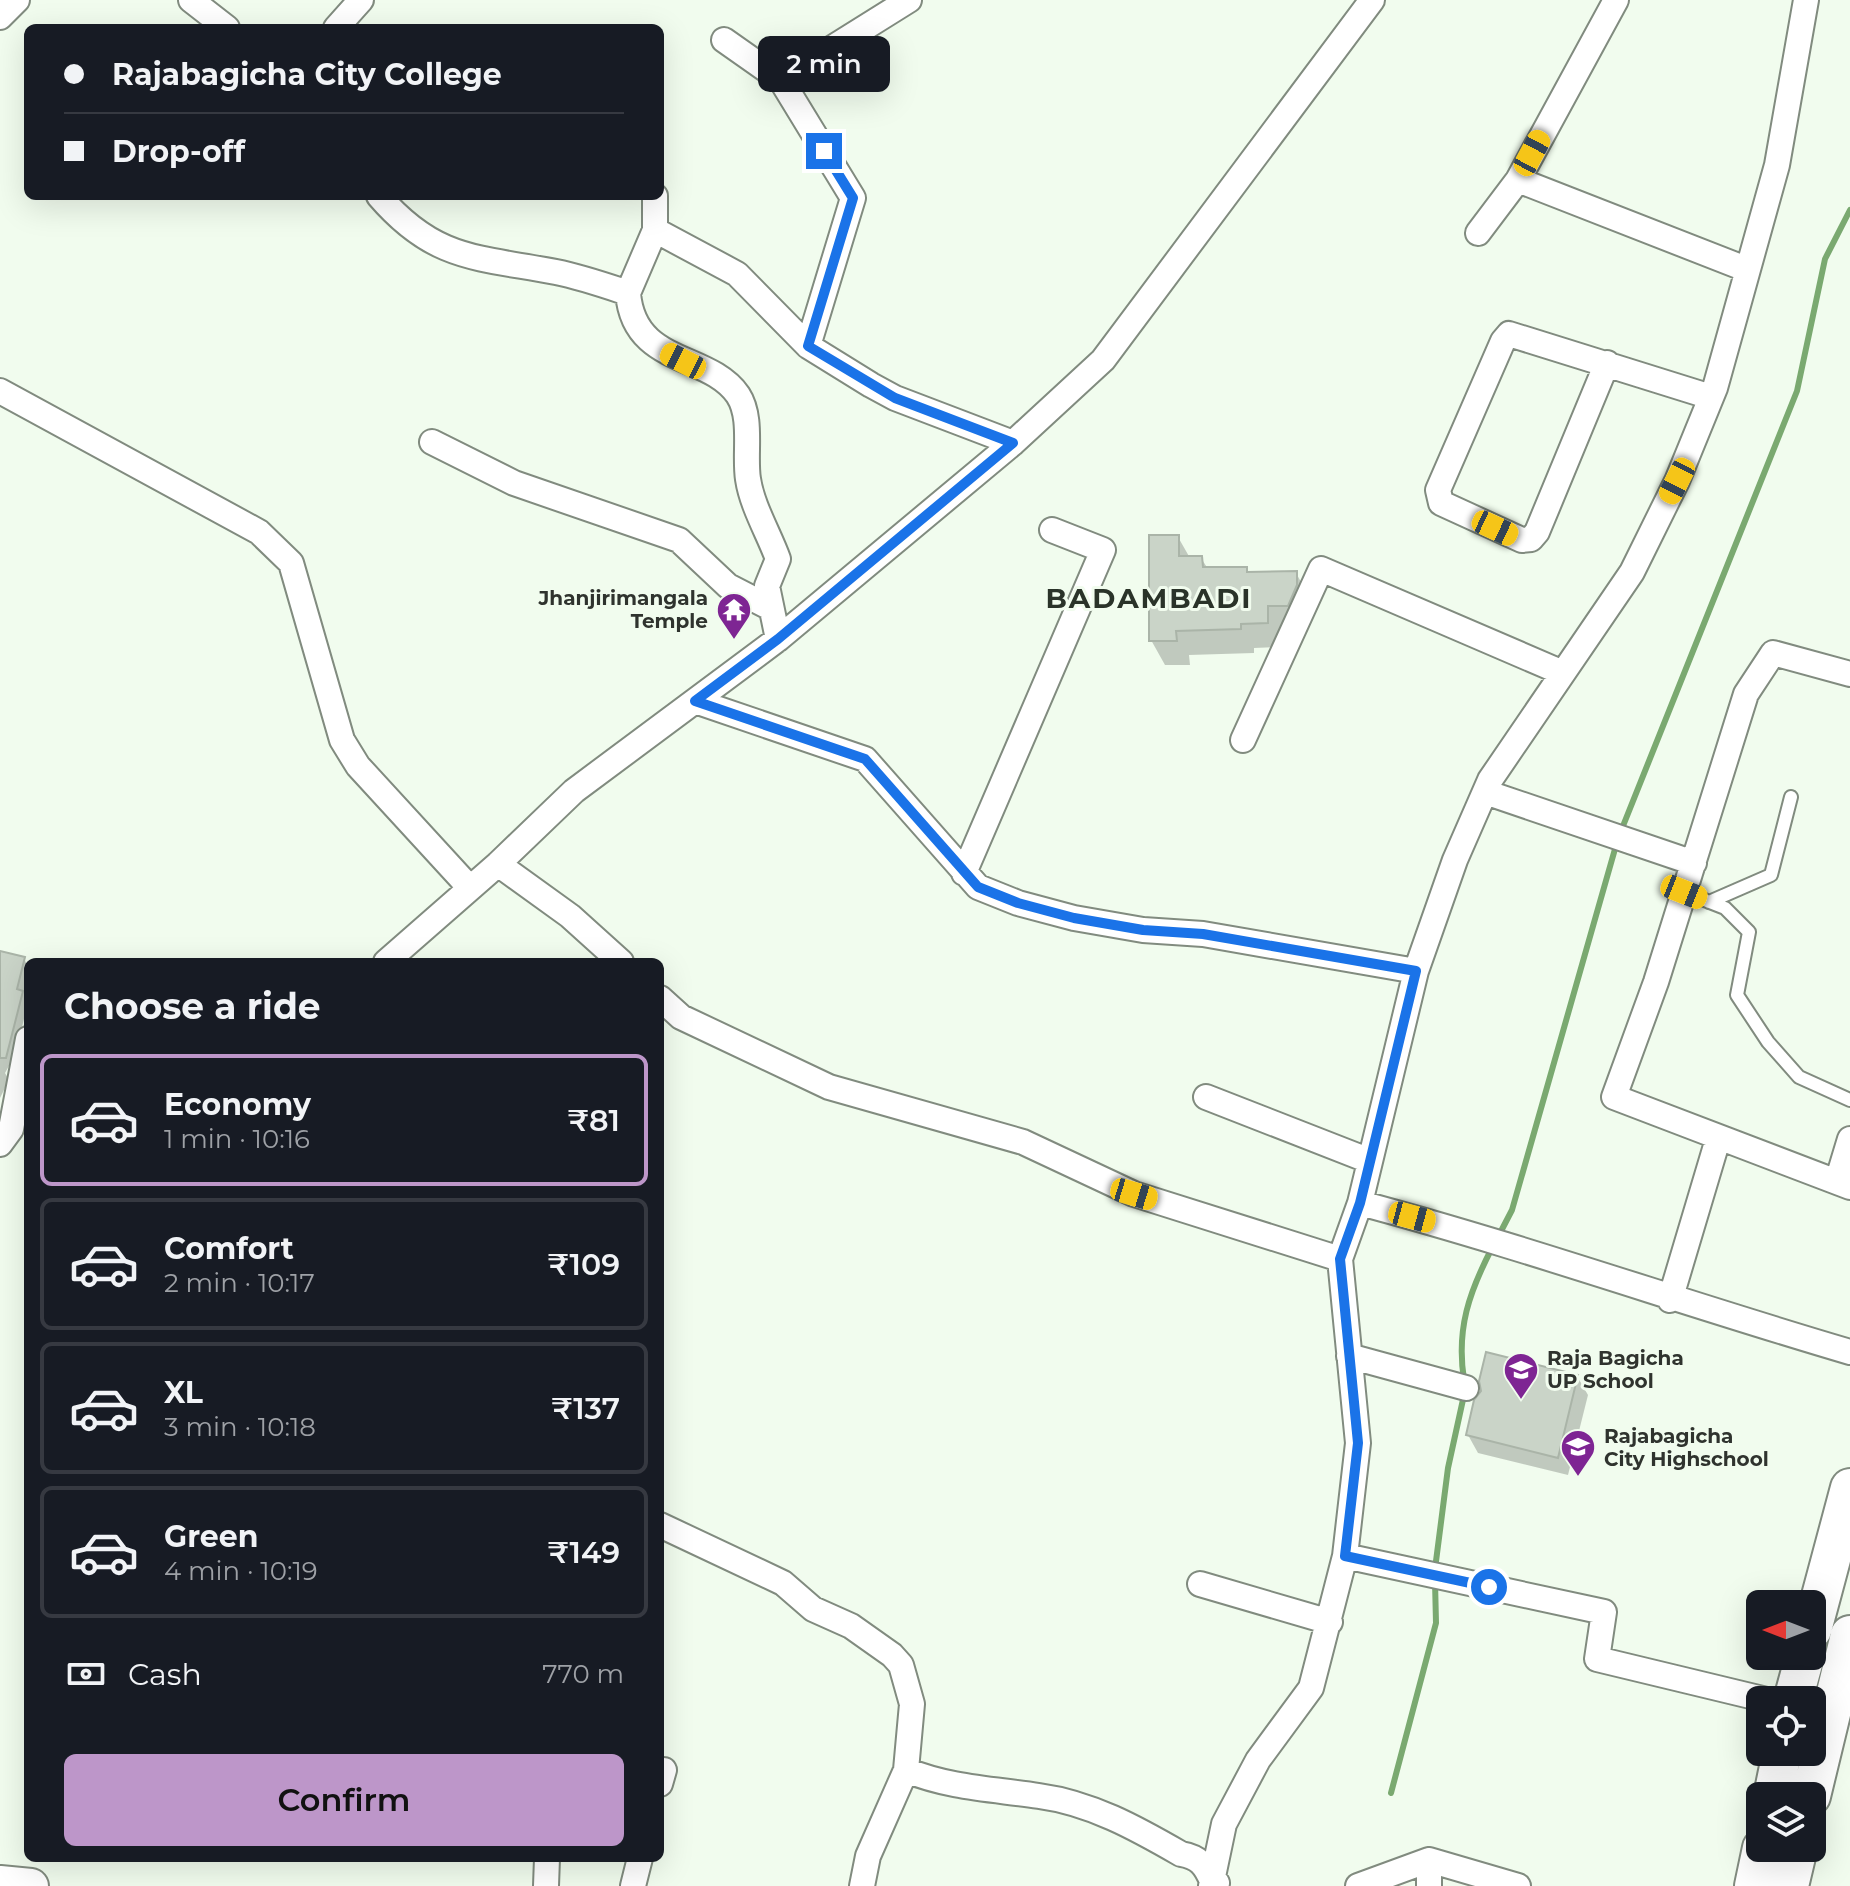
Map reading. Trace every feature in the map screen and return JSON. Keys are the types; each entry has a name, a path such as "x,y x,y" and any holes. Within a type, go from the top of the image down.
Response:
{"main road":[{"path":"1823,1590 1850,1488"},
{"path":"1814,1782 1850,1635"},
{"path":"1754,1886 1759,1862"},
{"path":"1789,1886 1795,1862"}],"street":[{"path":"0,17 17,0"},
{"path":"191,0 222,24"},
{"path":"340,24 361,0"},
{"path":"781,80 909,0"},
{"path":"391,958 498,864 574,791 778,639 1013,443 1103,360 1286,120 1372,0"},
{"path":"1478,233 1518,180 1616,0"},
{"path":"1217,1884 1224,1824 1258,1760 1311,1688 1345,1556 1358,1443 1340,1259 1360,1203 1416,971 1455,860 1485,792 1632,572 1677,481 1711,397 1777,165 1806,0"},
{"path":"724,40 781,80 853,198 808,346"},
{"path":"1518,180 1746,269"},
{"path":"382,200 403,224 442,249 472,259 585,279 628,293"},
{"path":"655,200 655,230 628,293 630,314 646,336 666,352 726,383 739,397 745,415 748,482 778,559 767,586 778,639"},
{"path":"655,230 737,274 808,346 895,398 1013,443"},
{"path":"1607,363 1537,532 1531,539 1522,540 1441,503 1438,490 1503,341 1509,334 1607,363 1711,397"},
{"path":"0,391 259,532 291,563 342,740 358,766 470,888"},
{"path":"432,442 514,483 679,540 728,586 771,608"},
{"path":"964,873 1103,550 1052,530"},
{"path":"1243,740 1321,569 1563,673"},
{"path":"1850,674 1773,653 1746,694 1656,982 1614,1097 1844,1185 1850,1139"},
{"path":"695,701 865,759 978,887 1018,903 1074,918 1143,930 1217,936 1416,971"},
{"path":"1485,792 1694,863"},
{"path":"498,864 570,916 617,958"},
{"path":"664,1002 681,1017 829,1087 1023,1142 1134,1194 1340,1259"},
{"path":"0,1144 11,1129 24,1060"},
{"path":"1206,1097 1370,1161"},
{"path":"1670,1300 1718,1139"},
{"path":"1360,1203 1490,1238 1670,1300 1850,1352"},
{"path":"1349,1356 1466,1388"},
{"path":"664,1527 783,1583 813,1609 851,1626 901,1665 912,1704 906,1770 868,1856 862,1886"},
{"path":"1345,1556 1604,1612 1597,1659 1746,1695"},
{"path":"1200,1584 1330,1622"},
{"path":"906,1770 940,1783 1037,1795 1101,1812 1181,1854 1193,1856 1203,1863 1217,1884"},
{"path":"1358,1886 1429,1860 1518,1886"},
{"path":"1429,1860 1429,1886"},
{"path":"546,1886 547,1862"},
{"path":"633,1886 639,1862"},
{"path":"0,1883 31,1886"}],"lane":[{"path":"1709,902 1771,875 1791,797"},
{"path":"1684,892 1725,908 1749,932 1737,995 1768,1042 1799,1077 1850,1100"}],"building":[{"path":"1149,535 1179,535 1179,556 1202,556 1203,567 1247,567 1247,572 1297,571 1297,585 1288,606 1268,606 1268,623 1241,624 1241,629 1176,631 1177,641 1149,641"},
{"path":"0,951 25,957 17,989 23,991 6,1058 0,1058"},
{"name":"Raja Bagicha UP School","path":"1486,1352 1578,1375 1558,1458 1466,1435 1474,1400 1481,1391 1479,1381"}],"waterway":[{"path":"1621,831 1797,391 1825,259 1850,210"},
{"path":"1498,1237 1512,1210 1617,842"},
{"path":"1464,1380 1462,1344 1466,1311 1493,1246"},
{"path":"1435,1569 1448,1468 1464,1395"},
{"path":"1391,1793 1436,1623 1435,1581"}],"place":[{"name":"Jhanjirimangala Temple","path":"734,641"},
{"name":"Raja Bagicha UP School","path":"1521,1401"},
{"name":"Rajabagicha City Highschool","path":"1578,1478"}],"district":[{"name":"BADAMBADI","path":"1149,598"}],"route":[{"path":"824,151 853,198 808,346 895,398 1013,443 778,639 695,701 865,759 901,804 978,887 1018,903 1074,918 1143,930 1203,934 1300,948 1416,971 1360,1203 1340,1259 1358,1443 1345,1556 1489,1587"}]}
